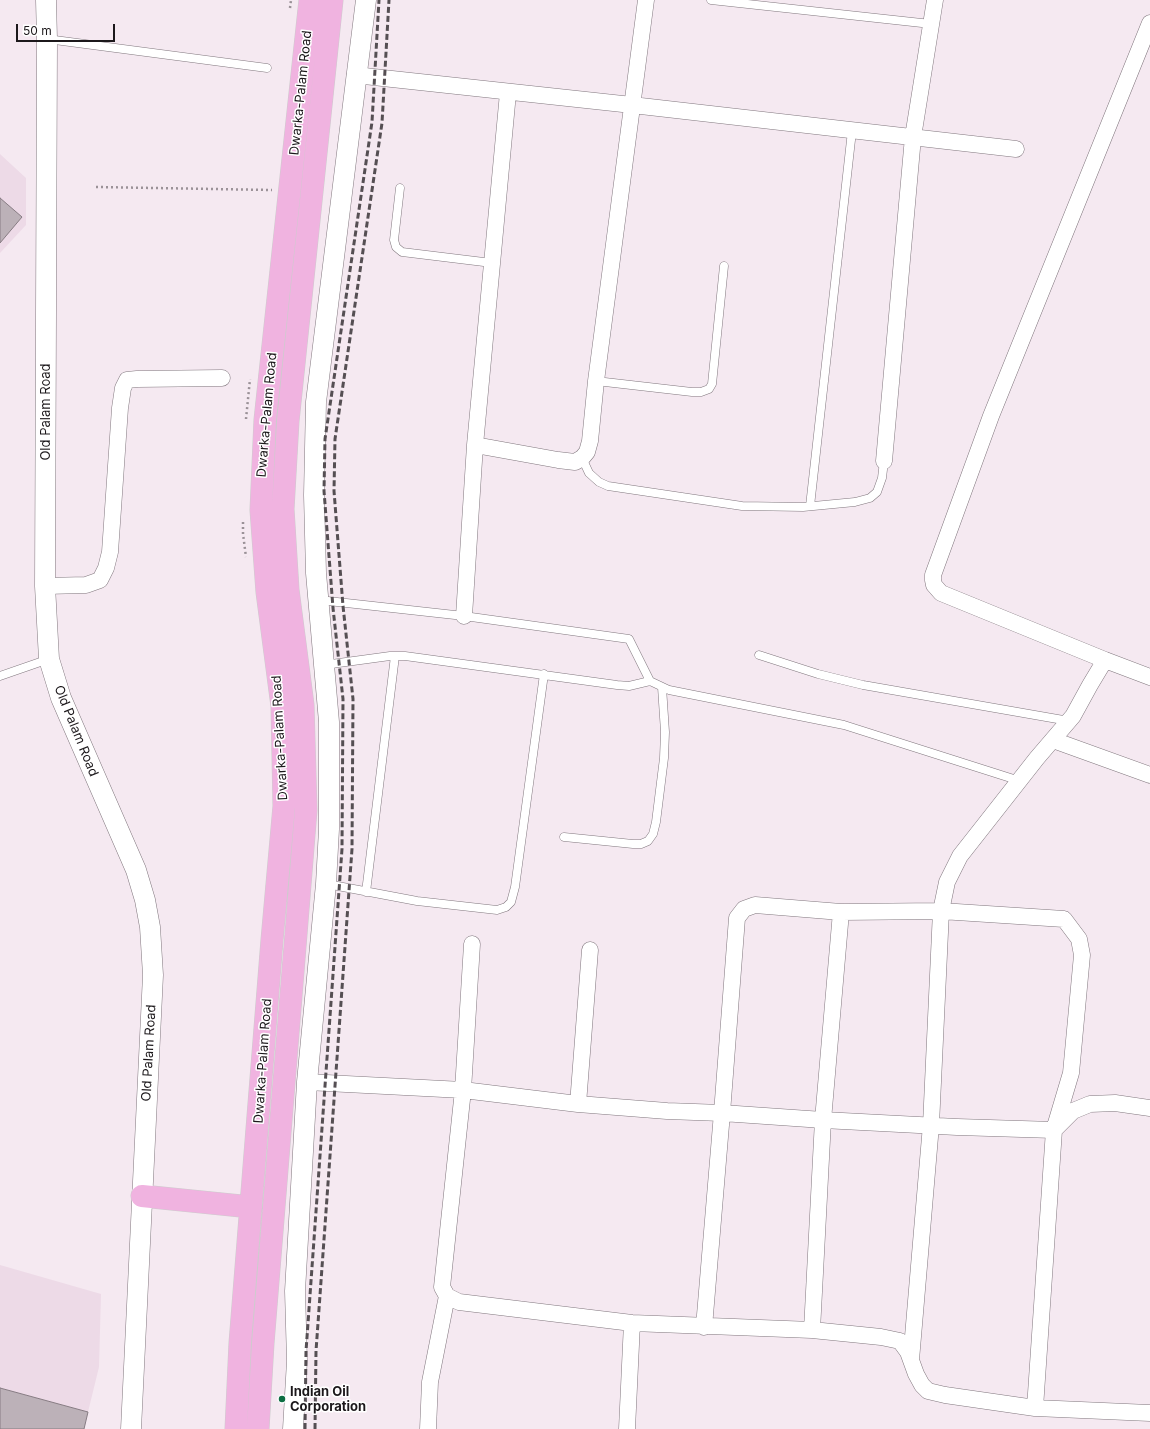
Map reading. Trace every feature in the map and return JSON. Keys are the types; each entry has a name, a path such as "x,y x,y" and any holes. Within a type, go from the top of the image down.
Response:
{"main road":[{"name":"Dwarka-Palam Road","path":"236,1429 240,1343 284,806 282,706 267,592 261,510 265,420 310,0"},
{"name":"Dwarka-Palam Road","path":"258,1429 263,1343 306,810 303,705 288,590 283,509 288,421 332,0"},
{"path":"142,1196 251,1207"}],"street":[{"name":"Old Palam Road","path":"46,0 45,586 49,659 61,698 136,870 145,900 150,927 152,975 132,1429"},
{"path":"293,1429 297,1361 295,1291 307,1082 326,884 329,829 329,722 316,573 314,495 316,402 337,238 355,76 366,0"},
{"path":"475,445 575,462 582,458 587,452 590,441 596,381 646,0"},
{"path":"884,461 913,137 934,0"},
{"path":"1150,23 991,416 933,580 934,585 941,593 1150,677"},
{"path":"355,76 632,105 1016,149"},
{"path":"464,616 475,445 508,93"},
{"path":"45,586 86,585 100,580 106,568 110,552 120,408 123,388 127,380 222,378"},
{"path":"911,1360 931,1125 941,911 947,882 960,856 1073,716 1105,660"},
{"path":"1053,740 1150,776"},
{"path":"704,1326 737,918 744,909 755,905 841,912 941,911 1064,919 1079,939 1082,955 1071,1072 1054,1130 1035,1408"},
{"path":"812,1330 823,1120 841,912"},
{"path":"472,944 463,1090 442,1288 447,1296 459,1302 632,1323 812,1330 882,1337 900,1341 908,1352 919,1380 928,1391 945,1395 1035,1408 1150,1413"},
{"path":"578,1104 590,950"},
{"path":"307,1082 463,1090 578,1104 667,1111 823,1120 1054,1130 1073,1111 1090,1104 1115,1103 1150,1108"},
{"path":"428,1429 430,1382 447,1296"},
{"path":"627,1429 632,1323"}],"lane":[{"path":"710,0 931,24"},
{"path":"47,39 267,68"},
{"path":"810,506 852,130"},
{"path":"400,188 394,240 396,247 402,252 492,263"},
{"path":"596,381 692,392 701,392 709,389 712,384 724,266"},
{"path":"582,458 589,473 599,482 608,486 742,506 810,506 855,502 870,498 877,492 882,478 884,461"},
{"path":"318,600 464,616 629,639 650,681 669,690 844,725 1020,780"},
{"path":"759,655 818,674 863,685 1069,721"},
{"path":"324,664 395,656 422,658 617,685 629,686 650,681"},
{"path":"366,892 395,656"},
{"path":"0,676 49,659"},
{"path":"326,884 417,901 498,910 506,907 511,902 515,887 544,674"},
{"path":"564,837 642,844 648,841 653,834 664,758 665,732 662,687"}],"path":[{"path":"290,16 291,0"},
{"path":"96,187 272,190 271,197"},
{"path":"246,423 251,376"},
{"path":"243,518 243,534 247,565"}],"shaded area":[{"path":"0,154 26,178 26,225 0,253"},
{"path":"0,1265 101,1294 99,1367 88,1412 0,1388"}],"building":[{"path":"0,198 22,217 0,243"},
{"path":"0,1388 88,1412 84,1429 0,1429"}],"railway":[{"path":"305,1429 306,1351 342,849 343,699 333,608 324,491 325,439 372,122 379,0"},
{"path":"315,1429 316,1351 352,849 353,699 343,606 334,491 335,439 382,123 389,0"}],"place":[{"name":"Indian Oil Corporation","path":"282,1399"}]}
